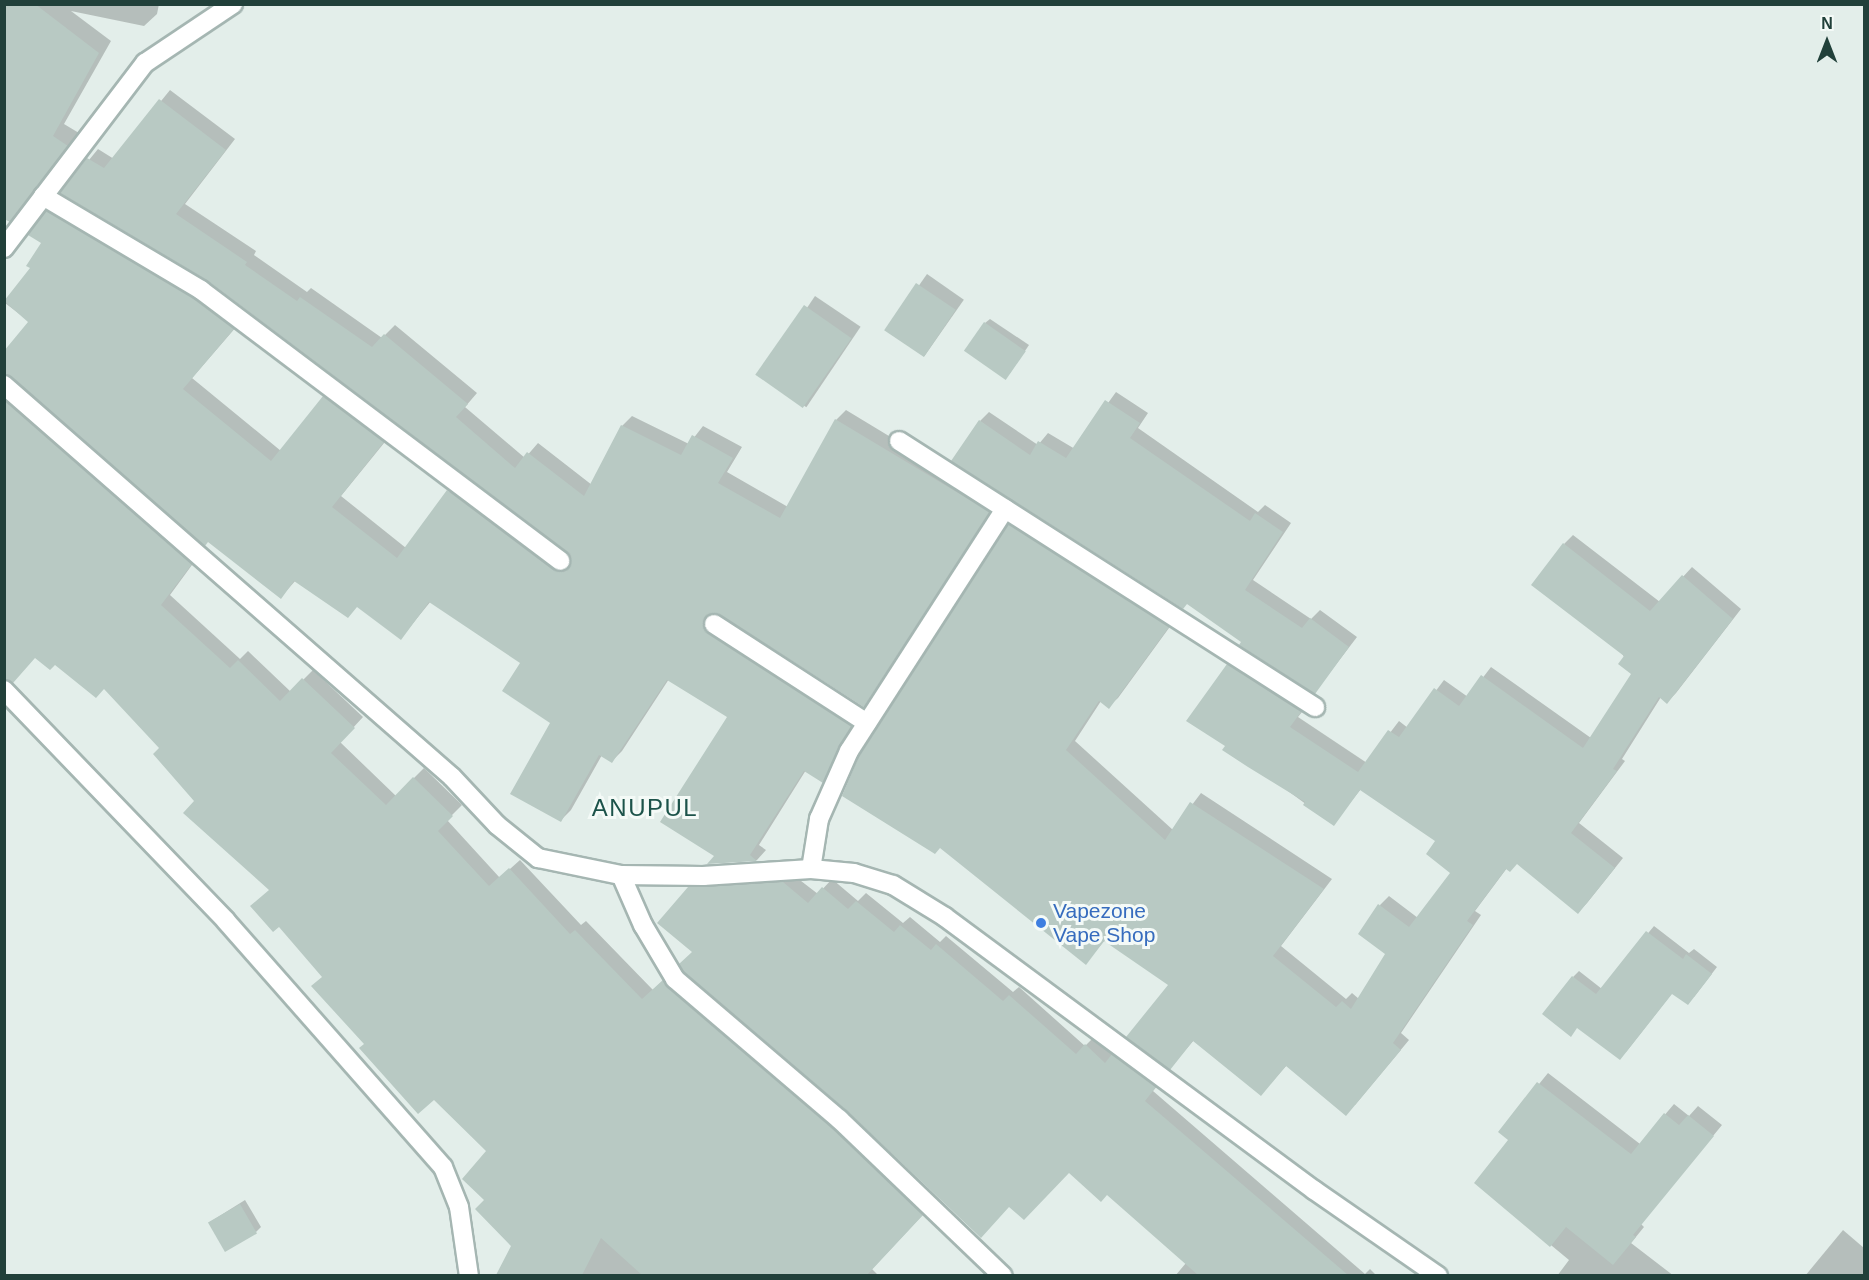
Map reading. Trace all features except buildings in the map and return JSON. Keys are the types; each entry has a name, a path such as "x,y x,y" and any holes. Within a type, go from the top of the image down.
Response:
{"street":[{"path":"4,248 145,63 233,4"},
{"path":"43,196 201,290 560,561"},
{"path":"4,385 452,777 497,825 538,858 621,875 703,876 811,869 854,873 893,885 945,917 1314,1190 1438,1275"},
{"path":"899,441 1315,707"},
{"path":"811,869 819,819 849,751 1005,509"},
{"path":"714,624 867,723"},
{"path":"4,690 226,921 443,1167 459,1207 469,1275"},
{"path":"621,875 643,926 675,979 839,1119 1003,1275"}],"place":[{"name":"Vapezone Vape Shop","path":"1041,923"}],"district":[{"name":"ANUPUL","path":"645,808"}]}
